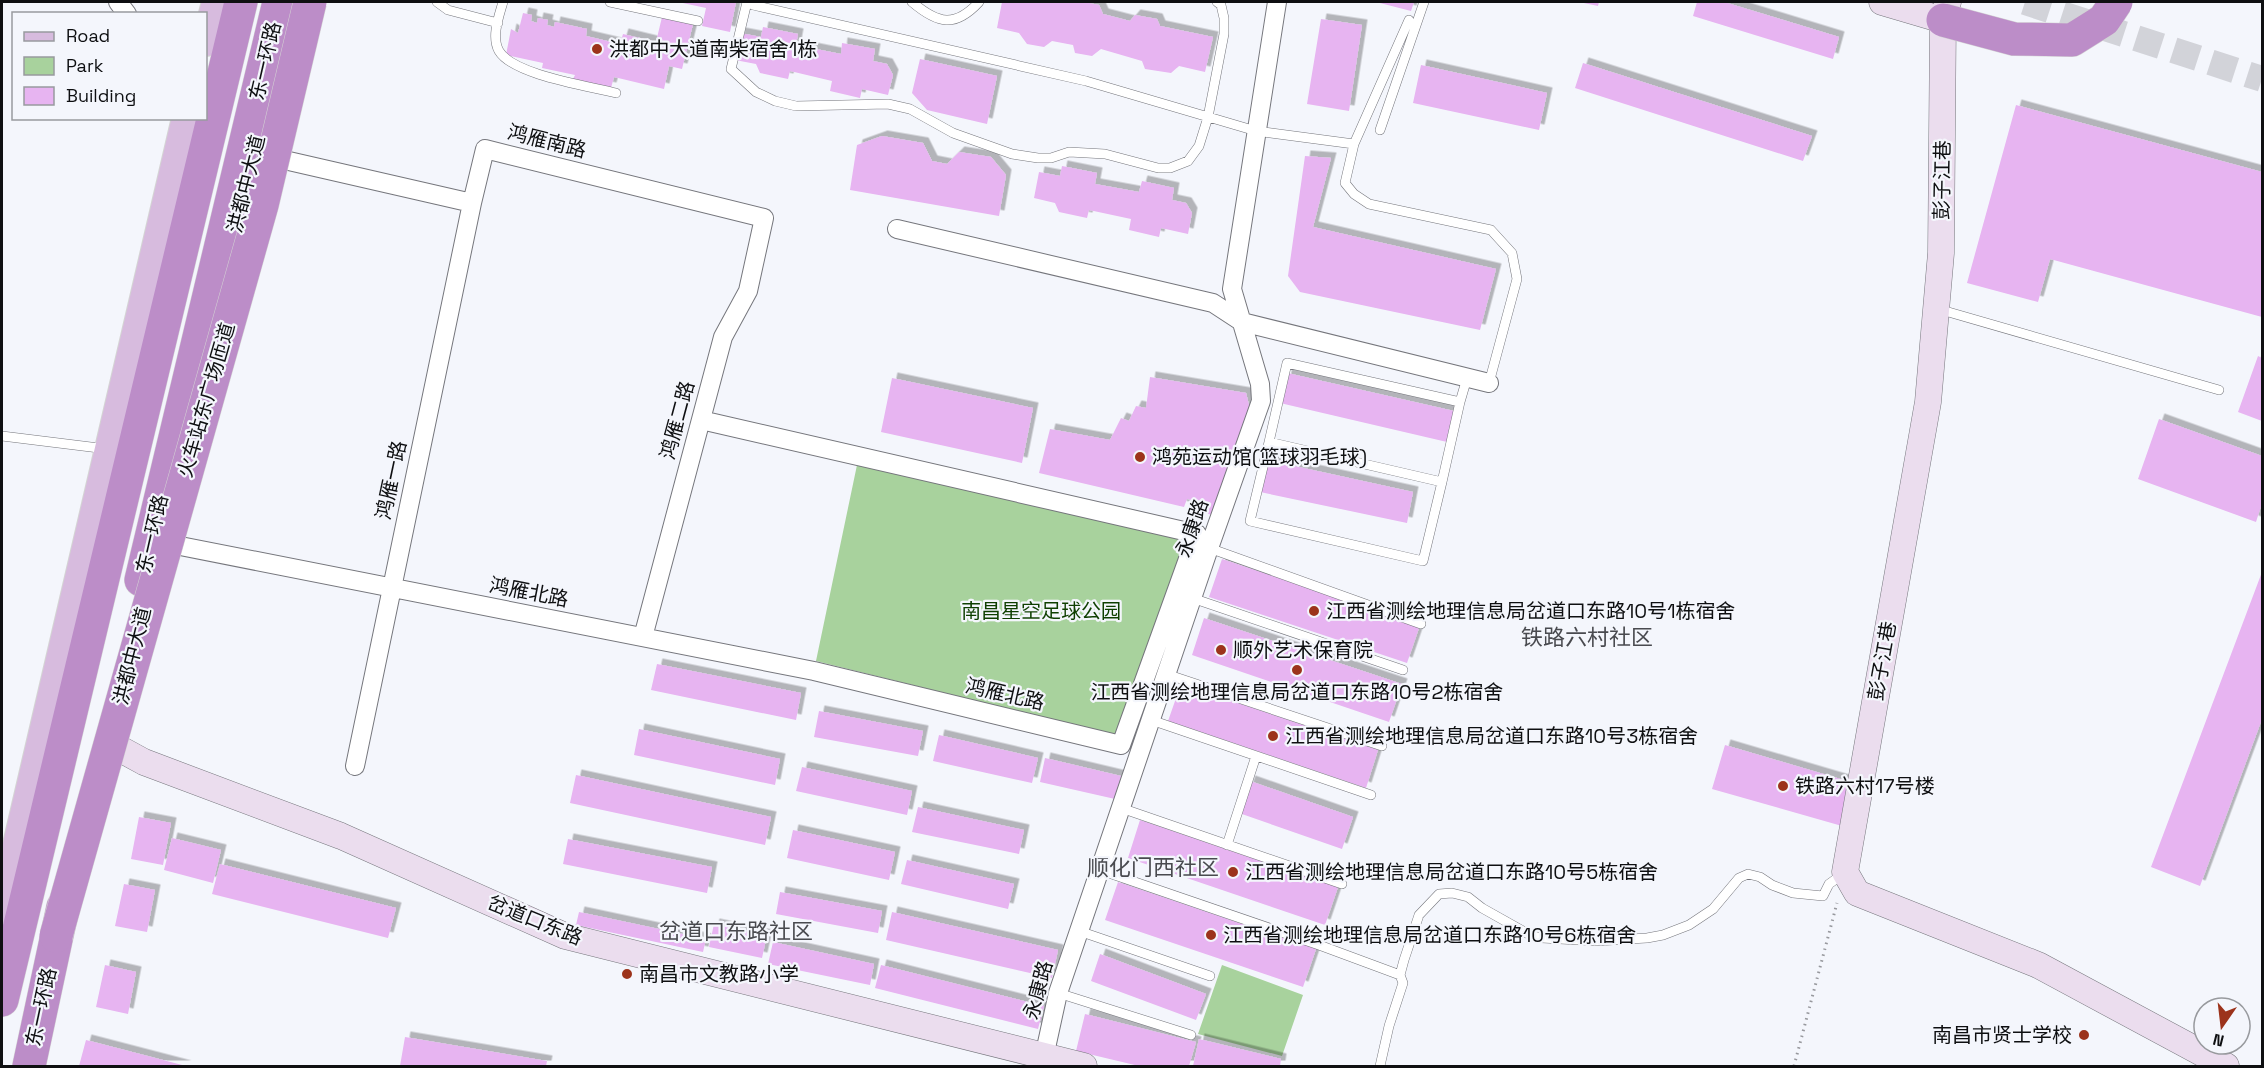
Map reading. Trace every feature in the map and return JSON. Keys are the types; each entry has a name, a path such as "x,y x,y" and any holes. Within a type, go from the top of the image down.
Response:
{"highway":[{"name":"东一环路","path":"2,1000 241,2"},
{"name":"东一环路","path":"31,1066 56,936 279,2"},
{"name":"火车站东广场匝道","path":"56,936 262,205 310,2"},
{"path":"1946,11 2014,39 2072,40 2104,20 2116,2"}],"main road":[{"path":"207,38 216,2"},
{"path":"215,105 231,2"},
{"name":"洪都中大道","path":"31,1066 290,2"},
{"path":"2,909 186,120"}],"street":[{"name":"永康路","path":"1044,1057 1058,993 1261,401 1260,384 1232,289 1277,2"},
{"path":"1882,2 1946,11"},
{"name":"彭子江巷","path":"1845,872 1928,402 1941,253 1946,11"},
{"name":"鸿雁南路","path":"472,203 485,149 764,218"},
{"path":"254,153 472,203"},
{"name":"鸿雁一路","path":"355,766 472,203"},
{"name":"鸿雁二路","path":"643,637 723,337 748,291 764,218"},
{"path":"897,229 1213,303 1242,322 1489,383"},
{"name":"鸿雁北路","path":"160,542 814,671 1121,745 1197,534 700,420"},
{"name":"岔道口东路","path":"111,744 144,762 341,836 565,936 1083,1066"},
{"path":"1845,872 1857,892 2038,965 2226,1066"}],"lane":[{"path":"437,2 448,10 498,23"},
{"path":"502,2 495,36 498,50 508,61 524,70 616,93"},
{"path":"610,2 698,21"},
{"path":"912,2 930,16 956,20 979,2"},
{"path":"1217,2 1221,5 1224,18 1224,34 1208,117 1199,146 1188,161 1170,168 1158,168 1105,154 1069,152 1051,158 1012,154 953,133 910,109 888,104 796,106 775,101 756,92 731,69 750,3 1086,81 1208,117 1256,131 1354,144"},
{"path":"1380,130 1424,2"},
{"path":"1409,20 1354,144 1345,183 1354,194 1369,204 1491,230 1512,253 1517,279 1489,383"},
{"path":"1936,309 2219,390"},
{"path":"1460,402 1287,363 1250,520 1423,561 1467,378"},
{"path":"2,436 109,449"},
{"path":"1269,442 1442,482"},
{"path":"1209,548 1421,624"},
{"path":"1192,598 1403,670"},
{"path":"1166,674 1382,746"},
{"path":"1151,720 1371,795"},
{"path":"1227,845 1256,756"},
{"path":"1121,808 1342,884"},
{"path":"1100,870 1400,975"},
{"path":"1380,1066 1389,1026 1403,983 1400,975 1419,915 1439,894 1452,893 1468,897 1482,908 1530,935 1542,938 1596,941 1663,935 1699,920 1726,895 1739,878 1748,874 1760,877 1772,885 1793,893 1823,896 1829,884 1845,872"},
{"path":"1079,931 1210,976"},
{"path":"1058,993 1191,1035"}],"path":[{"path":"1794,1066 1845,872"}],"green space":[{"name":"南昌星空足球公园","path":"857,465 1186,539 1117,736 816,661"},
{"path":"1222,965 1303,995 1282,1056 1198,1034"}],"building":[{"name":"洪都中大道南柴宿舍1栋","path":"678,2 736,2 730,32 702,26 706,8"},
{"path":"1002,2 1084,2 1099,5 1103,14 1130,21 1135,15 1157,19 1160,26 1213,37 1205,72 1179,66 1171,73 1145,69 1142,61 1101,49 1092,56 1075,53 1073,45 1052,41 1044,47 1027,44 1019,33 997,28"},
{"path":"1376,2 1414,2 1411,11"},
{"path":"1579,2 1599,2 1598,6"},
{"path":"1697,2 1724,2 1839,37 1833,59 1693,16"},
{"name":"洪都中大道南柴宿舍1栋","path":"523,13 532,15 531,21 537,23 538,18 548,20 547,25 554,27 555,22 587,29 586,36 620,44 623,34 656,42 662,17 693,24 682,69 669,66 664,89 614,77 611,88 573,79 575,75 542,68 543,63 506,55 511,29 518,33"},
{"path":"1321,19 1362,25 1349,111 1307,104"},
{"path":"763,27 798,34 796,45 841,54 842,43 875,49 873,61 887,64 893,75 888,95 862,89 860,98 830,91 832,81 790,71 788,79 760,73 756,64 735,60 740,33 761,37"},
{"path":"920,59 997,76 987,124 927,110 912,93"},
{"path":"1583,63 1812,136 1803,161 1575,88"},
{"path":"1421,65 1547,93 1539,130 1413,103"},
{"path":"2016,105 2262,172 2262,317 2050,259 2038,302 1967,283"},
{"path":"882,136 923,143 932,161 947,164 959,152 991,157 1006,175 999,216 850,190 857,145"},
{"path":"1305,156 1331,158 1313,227 1496,269 1480,330 1300,292 1288,276"},
{"path":"1062,166 1097,173 1095,184 1139,192 1142,181 1174,188 1172,200 1186,203 1192,213 1188,234 1161,228 1159,237 1129,230 1131,219 1089,210 1087,218 1059,212 1055,203 1034,198 1039,172 1060,176"},
{"path":"2258,356 2262,358 2262,421 2238,412"},
{"path":"1287,373 1454,411 1447,442 1280,403"},
{"name":"鸿苑运动馆(篮球羽毛球)","path":"1150,377 1246,393 1250,409 1214,516 1206,513 1208,503 1187,499 1184,507 1039,473 1050,429 1110,440 1121,418 1129,421 1136,406 1146,408"},
{"path":"892,378 1033,408 1022,463 881,432"},
{"path":"2159,419 2262,456 2262,503 2256,522 2138,479"},
{"path":"1267,460 1413,492 1407,523 1260,492"},
{"name":"江西省测绘地理信息局岔道口东路10号1栋宿舍","path":"1222,559 1420,625 1407,663 1209,597"},
{"path":"2262,572 2262,719 2200,886 2151,867"},
{"name":"江西省测绘地理信息局岔道口东路10号2栋宿舍","path":"1204,618 1402,684 1389,722 1192,655"},
{"path":"657,664 801,693 796,720 651,690"},
{"name":"江西省测绘地理信息局岔道口东路10号3栋宿舍","path":"1181,684 1378,750 1366,788 1168,721"},
{"path":"819,711 923,731 918,756 814,737"},
{"path":"639,729 780,759 775,785 634,755"},
{"path":"939,735 1038,758 1032,783 933,761"},
{"name":"铁路六村17号楼","path":"1725,745 1854,783 1842,826 1712,789"},
{"path":"1045,758 1121,776 1115,799 1040,782"},
{"path":"802,767 912,791 907,815 796,791"},
{"path":"576,775 771,817 765,845 570,803"},
{"path":"1250,781 1353,817 1342,849 1239,813"},
{"path":"918,807 1024,830 1019,854 912,832"},
{"path":"139,817 171,823 163,865 131,859"},
{"name":"江西省测绘地理信息局岔道口东路10号5栋宿舍","path":"1140,820 1338,887 1325,925 1128,858"},
{"path":"793,830 895,852 889,880 787,858"},
{"path":"172,838 221,850 213,883 164,870"},
{"path":"568,839 712,867 707,893 563,864"},
{"path":"907,860 1014,884 1008,909 901,884"},
{"path":"220,864 396,908 388,938 212,894"},
{"name":"江西省测绘地理信息局岔道口东路10号6栋宿舍","path":"1118,882 1316,949 1303,987 1105,920"},
{"path":"124,884 155,890 147,932 115,926"},
{"path":"780,892 882,911 878,933 776,914"},
{"path":"579,912 706,939 703,952 576,925"},
{"path":"892,912 1058,950 1052,978 886,940"},
{"path":"714,924 767,935 762,958 709,947"},
{"path":"773,942 874,964 870,985 768,964"},
{"path":"1100,954 1206,994 1196,1020 1091,981"},
{"path":"105,965 136,972 128,1014 96,1007"},
{"path":"881,965 1044,1006 1038,1029 875,988"},
{"path":"1085,1014 1196,1042 1189,1066 1139,1066 1076,1051"},
{"path":"405,1037 547,1061 546,1066 400,1066"},
{"path":"1199,1039 1281,1059 1280,1066 1193,1066"},
{"path":"86,1040 186,1066 79,1066"}],"tunnel":[{"path":"2025,2 2262,79"}],"place":[{"name":"洪都中大道南柴宿舍1栋","path":"597,49"},
{"name":"鸿苑运动馆(篮球羽毛球)","path":"1140,457"},
{"name":"江西省测绘地理信息局岔道口东路10号1栋宿舍","path":"1314,611"},
{"name":"顺外艺术保育院","path":"1221,650"},
{"name":"江西省测绘地理信息局岔道口东路10号2栋宿舍","path":"1297,670"},
{"name":"江西省测绘地理信息局岔道口东路10号3栋宿舍","path":"1273,736"},
{"name":"铁路六村17号楼","path":"1783,786"},
{"name":"江西省测绘地理信息局岔道口东路10号5栋宿舍","path":"1233,872"},
{"name":"江西省测绘地理信息局岔道口东路10号6栋宿舍","path":"1211,935"},
{"name":"南昌市文教路小学","path":"627,974"},
{"name":"南昌市贤士学校","path":"2084,1035"}],"district":[{"name":"铁路六村社区","path":"1587,637"},
{"name":"顺化门西社区","path":"1153,867"},
{"name":"岔道口东路社区","path":"736,931"}]}
